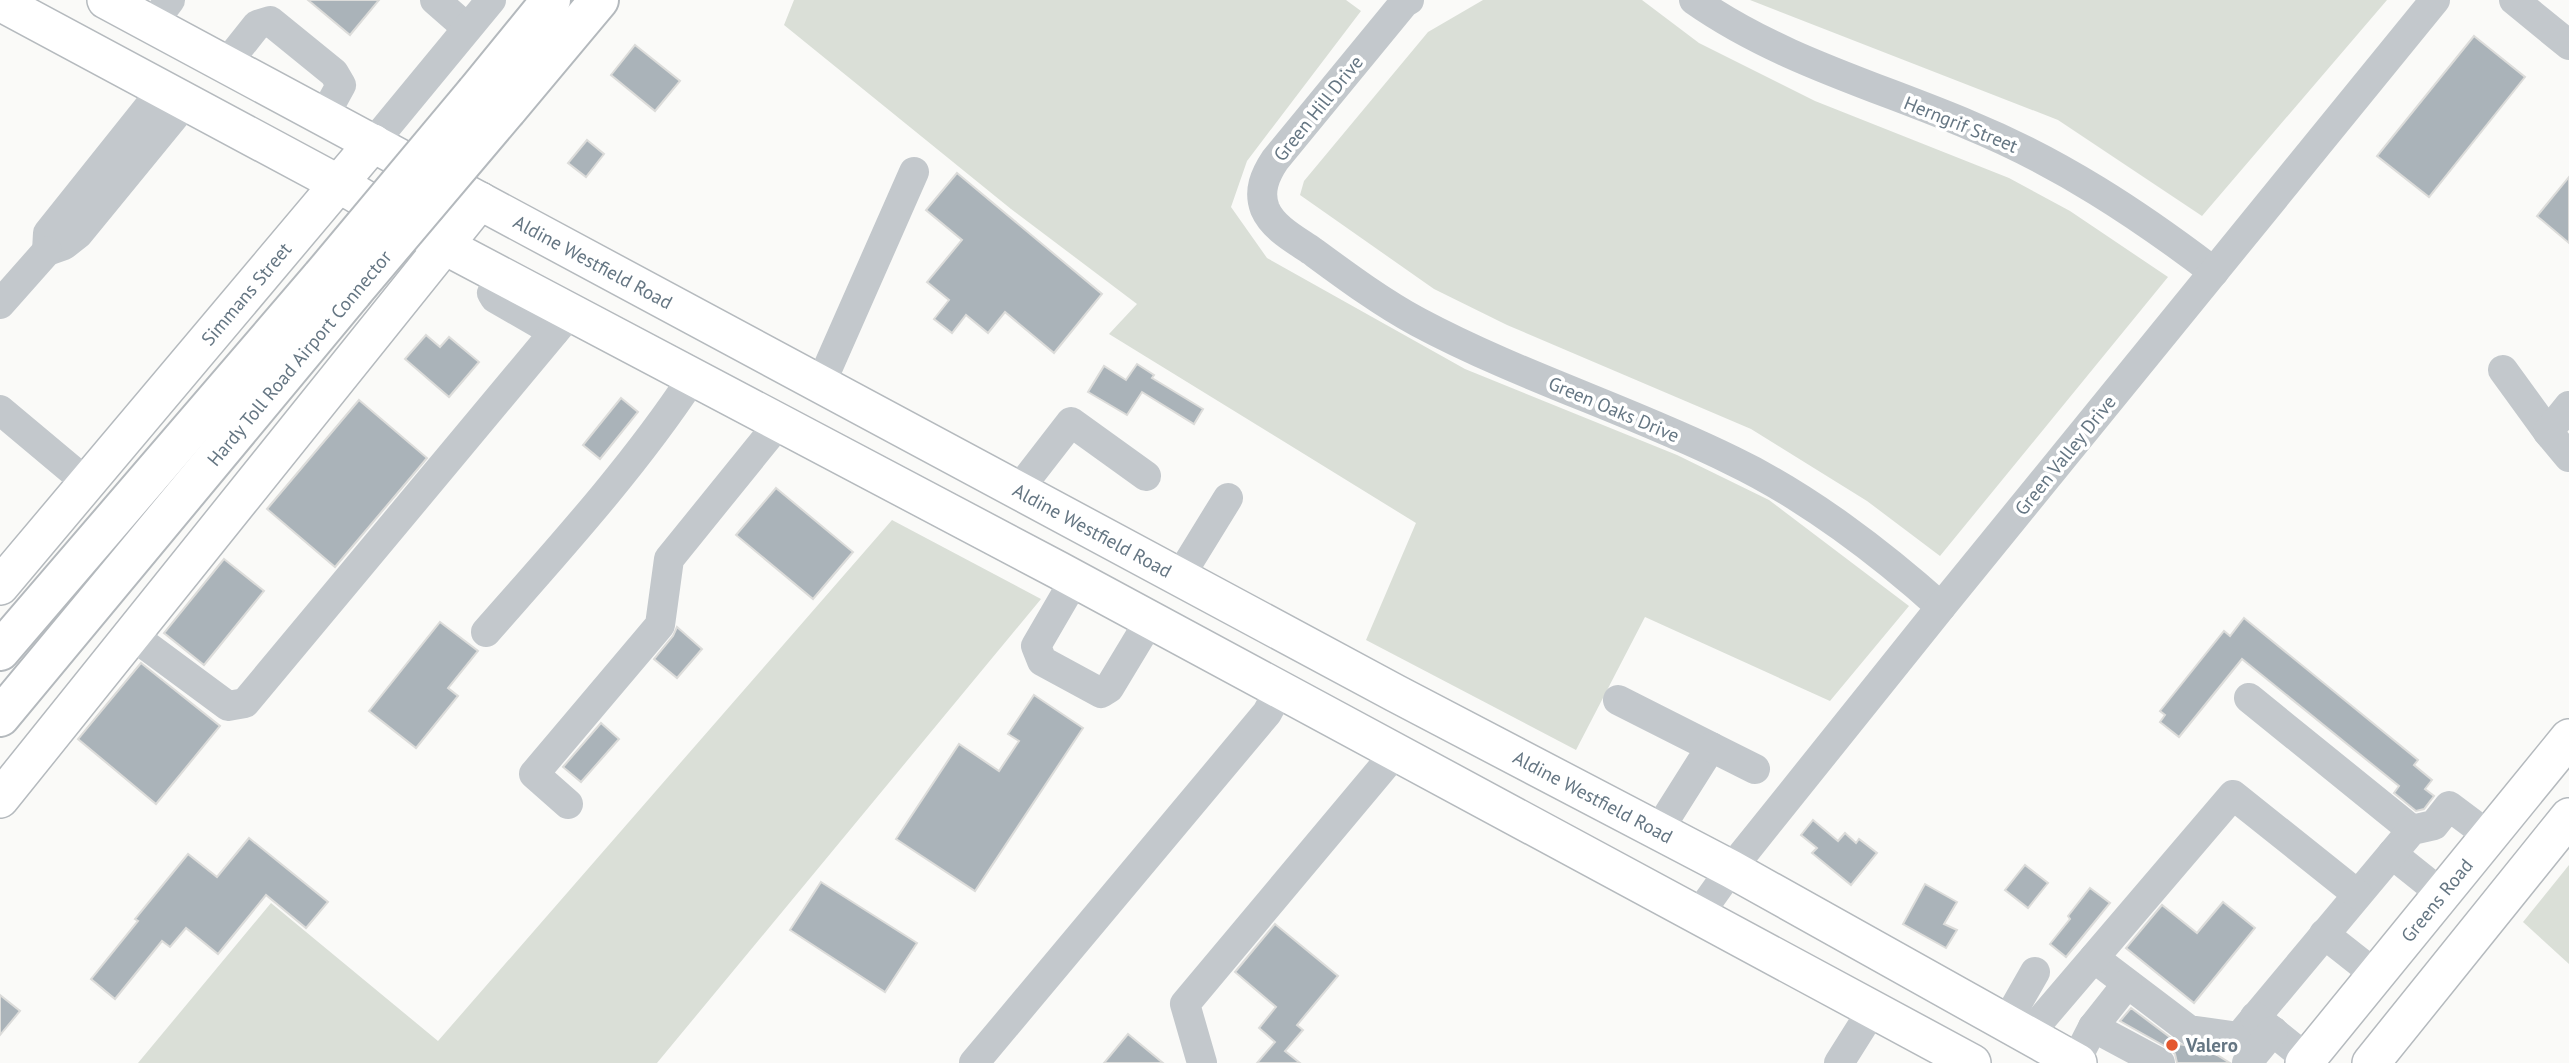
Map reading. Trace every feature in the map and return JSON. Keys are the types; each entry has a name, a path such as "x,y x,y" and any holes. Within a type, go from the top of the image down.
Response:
{"highway":[{"name":"Hardy Toll Road Airport Connector","path":"492,101 551,0"},
{"name":"Hardy Toll Road Airport Connector","path":"0,717 338,284 492,101 599,0"},
{"name":"Hardy Toll Road Airport Connector","path":"0,652 338,284"}],"main road":[{"name":"Aldine Westfield Road","path":"106,0 161,12 226,64 1395,692 1731,869 2077,1062"},
{"path":"0,2 338,184 501,276 562,322 693,377 779,422 1699,914 1967,1062"},
{"name":"Simmans Street","path":"0,586 373,143"},
{"path":"0,799 139,641 480,201"},
{"path":"1383,745 1395,692"},
{"name":"Greens Road","path":"2305,1061 2569,738"},
{"path":"2371,1063 2569,817"},
{"path":"2442,894 2482,926"}],"street":[{"path":"435,0 467,28"},
{"name":"Simmans Street","path":"373,143 491,0"},
{"name":"Herngrif Street","path":"1695,0 1716,15 1828,72 1969,125 2023,149 2129,210 2214,272"},
{"name":"Green Valley Drive","path":"1699,914 1731,869 1941,607 2435,0"},
{"path":"2514,0 2569,45"},
{"name":"Green Hill Drive","path":"1277,226 1266,212 1262,200 1264,177 1404,1"},
{"path":"226,64 257,25 270,21 334,73 341,85 324,116"},
{"path":"0,304 47,251 48,233 174,96"},
{"path":"821,383 914,172"},
{"name":"Green Oaks Drive","path":"1277,226 1346,276 1416,321 1492,358 1735,461 1783,489 1906,575 1941,607"},
{"path":"139,641 228,706 245,703 562,322"},
{"path":"2503,370 2569,457"},
{"path":"486,632 575,531 672,409 693,377"},
{"path":"2549,432 2569,406"},
{"path":"0,410 86,482"},
{"path":"568,804 534,774 660,625 669,559 779,422"},
{"path":"1019,489 1071,422 1146,476"},
{"path":"1180,576 1228,498"},
{"path":"1075,579 1036,646 1042,661 1089,687 1101,693 1109,688 1150,620"},
{"path":"974,1063 1267,713 1280,690"},
{"path":"2249,698 2412,830"},
{"path":"1618,700 1755,769"},
{"path":"1202,1063 1185,1004 1383,745"},
{"path":"1658,831 1711,747"},
{"path":"2017,1029 2094,958 2233,795 2357,894"},
{"path":"2247,1063 2264,1024 2324,934 2412,830 2434,825 2449,806 2489,836"},
{"path":"2392,854 2442,894"},
{"path":"2324,934 2375,975"},
{"path":"2094,958 2189,1030 2239,1037 2264,1024"},
{"path":"2017,1029 2035,972"},
{"path":"2077,1062 2093,1027 2127,984"},
{"path":"1839,1063 1873,1009"},
{"path":"2264,1024 2305,1061"},
{"path":"2093,1027 2160,1063"}],"shaded area":[{"path":"794,0 1346,0 1361,11 1247,161 1231,207 1267,258 1465,369 1677,455 1769,500 1909,606 1830,701 1645,617 1576,750 1366,640 1416,523 1109,334 1137,304 1011,209 784,25"},
{"path":"1483,0 1642,0 1699,43 1815,101 2009,178 2070,211 2168,277 1940,556 1867,501 1751,429 1507,325 1434,289 1300,195 1304,181 1428,32"},
{"path":"1750,0 2387,0 2202,216 2058,120"},
{"path":"892,520 1041,599 657,1063 138,1063 271,903 438,1041"},
{"path":"2569,865 2569,964 2523,922"}],"building":[{"path":"308,0 379,0 350,35"},
{"path":"2474,36 2525,77 2429,197 2377,156"},
{"path":"635,45 680,81 655,111 611,75"},
{"path":"587,140 604,154 586,177 568,163"},
{"path":"957,173 1102,294 1054,353 1005,312 988,333 966,315 952,333 934,319 949,300 927,282 962,240 926,210"},
{"path":"2569,177 2569,243 2537,216"},
{"path":"426,335 440,347 449,337 479,362 449,397 405,359"},
{"path":"1137,364 1154,375 1152,378 1203,409 1194,424 1142,392 1127,415 1088,392 1104,366 1126,380"},
{"path":"621,398 638,412 600,459 583,445"},
{"path":"359,400 427,458 335,567 267,509"},
{"path":"776,488 853,552 813,599 736,535"},
{"path":"224,559 264,591 204,665 164,633"},
{"path":"2244,618 2418,760 2414,765 2432,780 2425,789 2434,796 2424,809 2416,811 2394,793 2399,786 2242,659 2179,737 2160,722 2165,715 2160,711 2224,631 2230,636"},
{"path":"440,622 478,651 448,688 458,696 416,748 369,711"},
{"path":"677,627 702,649 677,678 654,659"},
{"path":"141,663 220,726 156,804 78,739"},
{"path":"1034,695 1083,728 975,891 896,839 959,744 999,771 1019,741 1008,734"},
{"path":"601,723 619,739 581,782 563,767"},
{"path":"1813,820 1838,841 1845,833 1856,843 1859,839 1877,853 1851,885 1812,853 1817,848 1801,835"},
{"path":"249,838 328,902 306,928 266,895 218,954 186,928 170,947 162,941 115,999 91,979 188,854 217,877"},
{"path":"2025,865 2048,883 2028,908 2005,890"},
{"path":"821,882 917,943 885,992 790,930"},
{"path":"1925,884 1957,902 1944,924 1957,930 1946,948 1903,924"},
{"path":"2090,888 2110,903 2066,957 2050,944"},
{"path":"2223,902 2255,928 2194,1003 2126,948 2162,905 2197,933"},
{"path":"1275,924 1338,976 1297,1025 1303,1030 1285,1051 1300,1063 1257,1063 1275,1042 1259,1028 1276,1007 1235,972"},
{"path":"0,995 20,1011 0,1035"},
{"path":"2131,1008 2179,1044 2209,1050 2230,1063 2177,1063 2175,1054 2168,1048 2120,1021"},
{"path":"1128,1034 1163,1063 1104,1063"}],"place":[{"name":"Valero","path":"2172,1045"}]}
